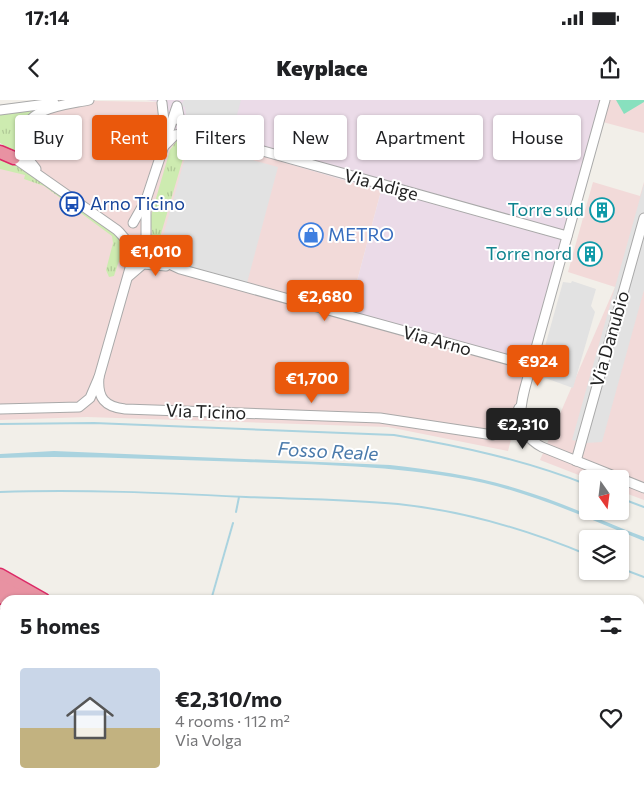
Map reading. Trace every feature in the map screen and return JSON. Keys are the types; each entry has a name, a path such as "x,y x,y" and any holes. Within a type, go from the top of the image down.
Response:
{"highway":[{"path":"0,150 14,158"},
{"path":"0,575 35,595"},
{"path":"0,586 17,595"}],"street":[{"path":"0,108 88,100"},
{"path":"47,180 32,164 24,149 23,134 28,122 42,111 88,100"},
{"path":"599,470 542,447 528,438 522,424 522,401 530,366 605,100"},
{"path":"160,102 171,105 178,102"},
{"path":"160,102 165,115"},
{"path":"167,134 178,102"},
{"name":"Via Adige","path":"178,102 178,115"},
{"path":"167,145 172,137 177,136"},
{"name":"Via Adige","path":"264,151 567,236"},
{"name":"Via Arno","path":"14,158 47,180 131,244 140,244 152,256 180,269 530,366"},
{"path":"124,237 126,228 133,223 146,200 159,160"},
{"path":"0,409 79,407 90,398 98,378 134,254 146,237 146,200"},
{"name":"Via Danubio","path":"576,461 644,218"},
{"path":"133,223 140,224 145,229"},
{"path":"128,276 143,264 180,269"},
{"name":"Via Ticino","path":"98,378 101,399 108,406 116,408 380,418 493,435 504,433 511,426 522,401"},
{"path":"629,481 644,481"},
{"path":"629,481 644,488"}],"shaded area":[{"path":"44,100 158,102 165,115 92,115 92,160 167,160 167,118 174,130 177,131 177,160 264,160 264,157 381,191 348,315 530,366 508,451 388,427 87,417 0,420 0,167 9,169 15,144 15,160 82,160 82,115 30,115"},
{"path":"146,100 605,100 530,366 348,315 381,191 276,160 347,160 347,115 274,115 274,159 264,157 264,115 177,115 177,131 174,130 158,102"},
{"path":"184,100 241,100 237,115 186,115 185,107 181,106"},
{"path":"605,100 644,100 644,133 599,121"},
{"path":"184,160 252,160 278,167 247,283 167,261 158,254"},
{"path":"593,182 640,196 644,182 644,500 629,494 629,470 579,470 579,475 540,460 615,287 568,272"},
{"path":"644,184 644,290 602,442 586,443 572,440"},
{"path":"572,281 596,289 591,306 595,312 573,388 537,375 563,282 571,283"}],"green space":[{"path":"616,100 644,100 644,102 624,114"},
{"path":"45,107 32,115 15,115 15,152 0,143 0,114"},
{"path":"177,140 177,160 183,160 156,251 148,243 152,234 150,219 170,150"},
{"path":"0,156 21,167 118,237 123,249 114,276 109,277 106,270 113,243 112,236 44,186 24,179 25,175 0,169"}],"water":[{"path":"54,451 390,465 439,471 502,484 579,511 579,515 505,488 455,477 425,473 366,467 306,464 92,457 0,458 0,454"},
{"path":"592,520 601,520 626,530 617,530"},
{"path":"629,531 644,537 644,541 629,535"}],"waterway":[{"name":"Fosso Reale","path":"0,424 94,423 394,435 516,461 579,482"},
{"path":"0,492 123,492 341,500 398,504 447,511 494,522 579,552"},
{"path":"236,512 239,497"},
{"path":"629,501 644,507"},
{"path":"212,595 233,523"},
{"path":"629,571 644,577"}],"place":[{"name":"Arno Ticino","path":"72,204"},
{"name":"Torre sud","path":"602,210"},
{"name":"METRO","path":"311,235"},
{"name":"Torre nord","path":"590,254"}]}
